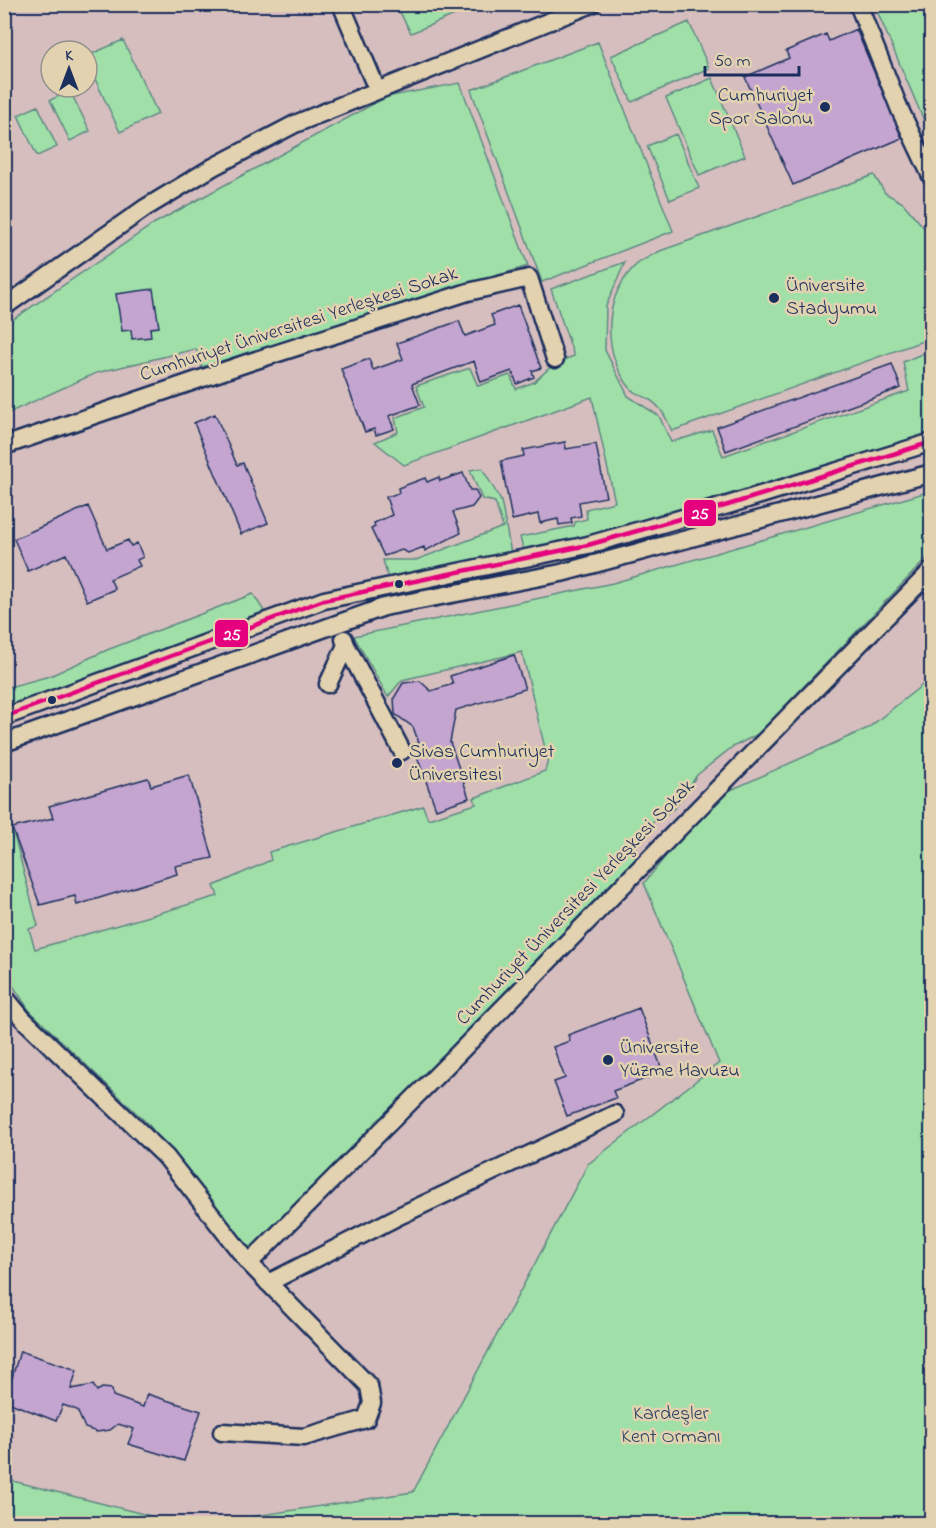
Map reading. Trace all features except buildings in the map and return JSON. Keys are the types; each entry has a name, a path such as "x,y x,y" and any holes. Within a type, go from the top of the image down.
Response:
{"street":[{"path":"341,4 373,80"},
{"path":"4,296 141,201 291,117 373,80 564,4"},
{"path":"4,307 145,208 295,124 592,4"},
{"path":"860,6 900,110 932,178"},
{"name":"Cumhuriyet Üniversitesi Yerleşkesi Sokak","path":"4,446 246,363 468,292 529,279 555,359"},
{"path":"4,717 324,600 588,545 728,505 932,442"},
{"path":"4,743 384,607 561,573 932,473"},
{"name":"Cumhuriyet Üniversitesi Yerleşkesi Sokak","path":"249,1263 444,1068 932,570"},
{"path":"340,624 346,645 402,751"},
{"path":"328,684 346,645"},
{"path":"4,996 23,1019 166,1157 249,1263 369,1386 372,1403 366,1419 304,1437 222,1432"},
{"path":"268,1283 401,1215 615,1114"}],"shaded area":[{"name":"Sivas Cumhuriyet Üniversitesi","path":"5,5 931,5 931,678 868,728 713,798 644,883 719,1063 588,1164 413,1492 203,1523 179,1524 5,1479"}],"green space":[{"path":"396,5 479,5 411,33"},
{"path":"879,5 931,5 931,137 877,11"},
{"path":"689,22 709,68 632,102 611,56"},
{"path":"123,40 158,114 120,132 99,87 99,51"},
{"path":"598,42 673,231 542,282 471,90"},
{"path":"712,78 745,156 699,175 666,98"},
{"path":"460,83 528,266 202,367 196,349 96,373 10,412 5,418 5,325 155,223 386,97"},
{"path":"74,99 90,131 70,141 50,100"},
{"path":"38,106 57,147 37,156 18,115"},
{"path":"676,134 699,188 670,200 647,146"},
{"name":"Üniversite Stadyumu","path":"874,175 885,193 903,203 925,229 931,246 931,307 926,315 931,329 931,338 672,431 659,408 631,389 615,360 611,345 611,313 615,297 622,282 632,269 641,261 660,251"},
{"path":"625,262 606,306 605,350 628,396 659,416 671,442 712,430 723,456 909,391 903,362 931,350 931,433 590,536 524,552 520,537 574,526 575,522 587,519 586,509 615,502 592,397 404,465 375,442 398,432 395,418 424,407 416,386 470,368 478,386 510,375 516,389 534,382 555,363 574,356 551,289"},
{"path":"482,468 501,501 511,553 388,579 383,560 416,560 503,527 495,502 482,499 470,470"},
{"path":"931,491 931,554 758,734 731,748 697,775 675,808 650,824 633,852 637,860 251,1254 150,1126 29,1010 4,972 4,797 38,926 29,929 35,949 218,896 214,886 271,860 269,852 423,806 428,819 476,804 474,798 545,771 548,761 522,652 402,680 388,697 354,636 613,583"},
{"path":"253,594 266,614 5,710 5,688 50,676 107,650"},
{"name":"Kardeşler Kent Ormanı","path":"931,678 931,1523 203,1524 413,1492 588,1164 719,1063 644,883 713,798 868,728"},
{"path":"5,1479 179,1523 5,1523"}],"transit line":[{"name":"25","path":"4,717 324,600 588,545 728,505 932,442"}],"place":[{"name":"Cumhuriyet Spor Salonu","path":"825,107"},
{"name":"Üniversite Stadyumu","path":"774,298"},
{"name":"Sivas Cumhuriyet Üniversitesi","path":"397,763"},
{"name":"Üniversite Yüzme Havuzu","path":"608,1060"}]}
